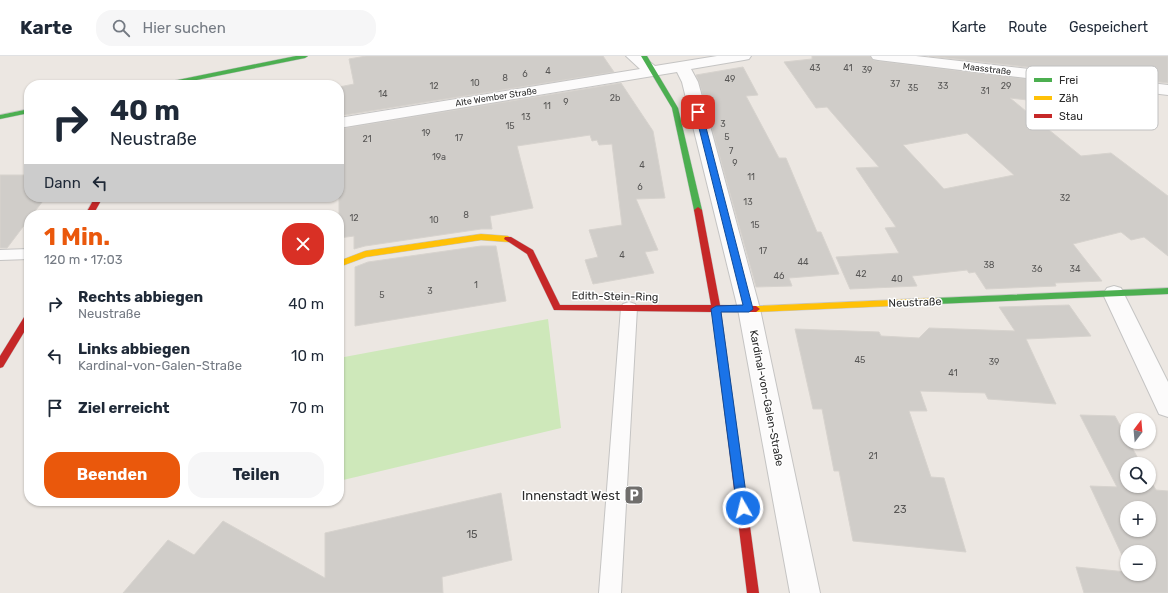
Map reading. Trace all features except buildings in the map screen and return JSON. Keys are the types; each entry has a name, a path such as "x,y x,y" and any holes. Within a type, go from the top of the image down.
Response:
{"street":[{"path":"187,80 305,56"},
{"path":"633,56 652,71 744,56"},
{"path":"644,56 675,108 696,202 716,309 754,593"},
{"name":"Maasstraße","path":"878,56 1026,73"},
{"name":"Kardinal-von-Galen-Straße","path":"682,67 690,82 749,309 805,593"},
{"name":"Alte Wember Straße","path":"344,122 652,71"},
{"name":"Maasstraße","path":"1158,89 1168,90"},
{"path":"0,117 24,112"},
{"name":"Edith-Stein-Ring","path":"344,262 365,254 481,237 508,239 530,252 557,308 716,309"},
{"name":"Neustraße","path":"716,309 749,309 1168,291"},
{"path":"1114,294 1168,407"},
{"path":"0,364 24,324"}],"lane":[{"path":"0,255 24,254"},
{"path":"610,593 629,308"}],"green space":[{"path":"548,319 561,428 344,480 344,357"}],"traffic: fast":[{"path":"187,80 305,56"},
{"path":"644,56 675,108 698,210"},
{"path":"0,117 24,112"},
{"path":"936,301 1168,291"}],"traffic: slow":[{"path":"344,262 365,254 481,237 508,239"},
{"path":"756,309 936,301"}],"traffic: jam":[{"path":"92,210 96,202"},
{"path":"698,210 716,309 753,593"},
{"path":"508,239 530,252 557,308 756,309"},
{"path":"0,364 24,324"}],"place":[{"name":"Innenstadt West","path":"634,495"}],"route":[{"path":"698,112 749,309 716,309 743,508"}]}
